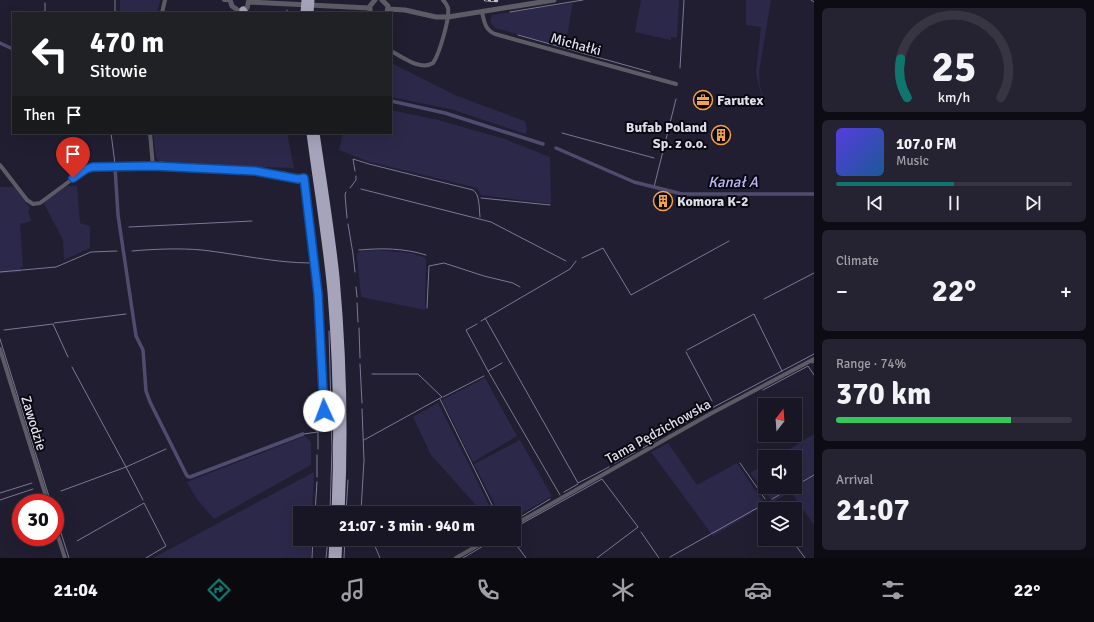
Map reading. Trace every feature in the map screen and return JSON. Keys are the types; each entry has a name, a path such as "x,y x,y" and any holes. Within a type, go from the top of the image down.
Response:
{"highway":[{"path":"304,12 305,0"},
{"path":"310,12 311,0"},
{"path":"310,134 323,221 333,319 336,394 335,506"},
{"path":"316,134 332,239 340,336 343,433 341,506"},
{"path":"332,558 333,546"},
{"path":"338,558 339,546"}],"street":[{"path":"162,12 165,0"},
{"path":"224,0 230,0 233,8 244,12 249,1 370,11 370,4 375,0"},
{"path":"382,0 386,3 388,11 405,10 436,17 448,17 554,0"},
{"path":"392,52 419,65 429,66 433,63 436,58 448,17 448,7 443,0"},
{"name":"Michałki","path":"482,12 484,23 487,28 495,34 676,84"},
{"path":"150,134 153,166"},
{"path":"0,165 27,200 33,204 40,203 86,169 101,166 153,166 255,171 298,179 304,178 318,294 324,411"},
{"name":"Zawodzie","path":"0,349 45,494"},
{"name":"Tama Pędzichowska","path":"521,521 710,414 814,359"},
{"path":"61,546 65,558"},
{"path":"456,558 477,546"}],"shaded area":[{"path":"120,0 160,0 157,12 120,12"},
{"path":"641,0 679,0 677,38 671,37 671,40 635,32"},
{"path":"746,0 771,0 759,72 760,87 765,102 763,102 756,73 761,27 746,25"},
{"path":"573,3 565,48 495,28 490,22 492,15"},
{"path":"392,64 455,95 525,121 527,130 525,134 454,110 392,97"},
{"path":"392,110 438,120 505,139 550,157 551,204 481,195 477,188 370,162 339,150 343,134 392,134"},
{"path":"153,134 287,134 294,168 223,166 159,161 156,157"},
{"path":"67,186 77,186 80,223 90,226 90,248 64,260 63,240 43,202"},
{"path":"0,187 15,188 30,208 28,210 31,221 20,224 23,267 20,268 21,272 0,273"},
{"path":"376,250 411,253 426,258 425,310 361,297 357,254 361,251"},
{"path":"485,378 517,436 473,462 442,400"},
{"path":"438,403 490,506 477,506 431,455 413,417"},
{"path":"814,434 814,525 802,508 802,502 798,502 792,494 802,494 802,450 788,450"},
{"path":"305,436 311,442 311,465 214,519 196,498 187,482"},
{"path":"520,440 552,496 521,514 521,506 495,506 474,464"},
{"path":"668,443 697,485 737,463 763,502 758,502 758,509 713,536 651,452"},
{"path":"758,468 758,483 750,473"},
{"path":"314,472 312,506 293,506 293,546 311,546 311,558 153,558"},
{"path":"767,494 787,494 773,502"}],"waterway":[{"path":"115,0 115,12"},
{"path":"510,12 583,0"},
{"path":"680,68 684,0"},
{"path":"45,3 45,12"},
{"path":"518,35 650,72"},
{"name":"Kanał A","path":"0,43 12,49"},
{"path":"654,187 676,99"},
{"name":"Kanał A","path":"392,101 445,113 543,144"},
{"path":"562,133 654,158"},
{"path":"111,134 115,164"},
{"name":"Kanał A","path":"556,148 634,182 682,194 814,194"},
{"path":"355,171 353,159 473,190 478,198 480,217"},
{"path":"160,162 285,172"},
{"path":"115,167 118,215 136,336 143,350 146,391 187,476 190,477 303,434"},
{"path":"350,188 356,180 356,176"},
{"path":"361,189 491,222 566,261"},
{"path":"346,192 347,218"},
{"path":"481,198 550,205"},
{"path":"129,227 252,221"},
{"path":"348,224 355,272"},
{"path":"582,258 603,248 631,295 729,241"},
{"path":"132,251 193,249 284,262 311,263"},
{"path":"359,250 392,249 426,255"},
{"path":"0,272 56,267 91,252 117,251"},
{"path":"481,321 570,269 576,261"},
{"path":"427,308 429,266 444,263 484,276 513,283 520,287"},
{"path":"764,299 814,273"},
{"path":"356,287 357,297"},
{"path":"357,303 358,322"},
{"path":"54,323 126,314"},
{"path":"687,350 754,314 782,371"},
{"path":"485,318 578,483 609,467"},
{"path":"4,330 53,324 68,357"},
{"path":"477,324 466,330 488,371 502,363"},
{"path":"359,328 360,358"},
{"path":"329,331 332,448 330,506"},
{"path":"0,339 48,494"},
{"path":"686,352 712,401"},
{"path":"712,408 814,354"},
{"path":"360,364 362,403"},
{"path":"763,390 808,366 814,375"},
{"path":"61,491 126,467 72,367"},
{"path":"488,371 560,495"},
{"path":"364,440 442,397 418,374 372,374"},
{"path":"443,397 484,376"},
{"path":"440,399 493,506"},
{"path":"361,506 364,460 362,409"},
{"path":"677,426 705,412"},
{"path":"303,434 318,432 318,449"},
{"path":"643,448 667,433"},
{"path":"143,500 126,467 166,449"},
{"path":"615,463 635,452"},
{"path":"317,455 317,477"},
{"path":"740,463 765,499"},
{"path":"802,482 814,475"},
{"path":"521,524 602,479 638,527 597,558"},
{"path":"346,506 348,480"},
{"path":"315,506 317,482"},
{"path":"0,493 32,483"},
{"path":"564,492 578,484"},
{"path":"0,500 33,489"},
{"path":"772,499 781,494"},
{"path":"521,517 550,499"},
{"path":"77,541 144,503 166,546 146,558"},
{"path":"670,557 758,508"},
{"path":"641,532 659,558"},
{"path":"64,542 69,558"},
{"path":"312,558 313,546"},
{"path":"326,558 327,546"},
{"path":"344,558 345,546"},
{"path":"375,546 380,558"},
{"path":"463,558 483,546"},
{"path":"517,546 526,558"},
{"path":"796,546 805,558"}],"railway":[{"path":"485,0 497,1"}],"place":[{"name":"Farutex","path":"703,100"},
{"name":"Bufab Poland Sp. z o.o.","path":"721,135"},
{"name":"Komora K-2","path":"663,201"}],"route":[{"path":"73,178 86,169 93,167 153,166 255,171 298,179 304,178 318,294 324,411"}]}
